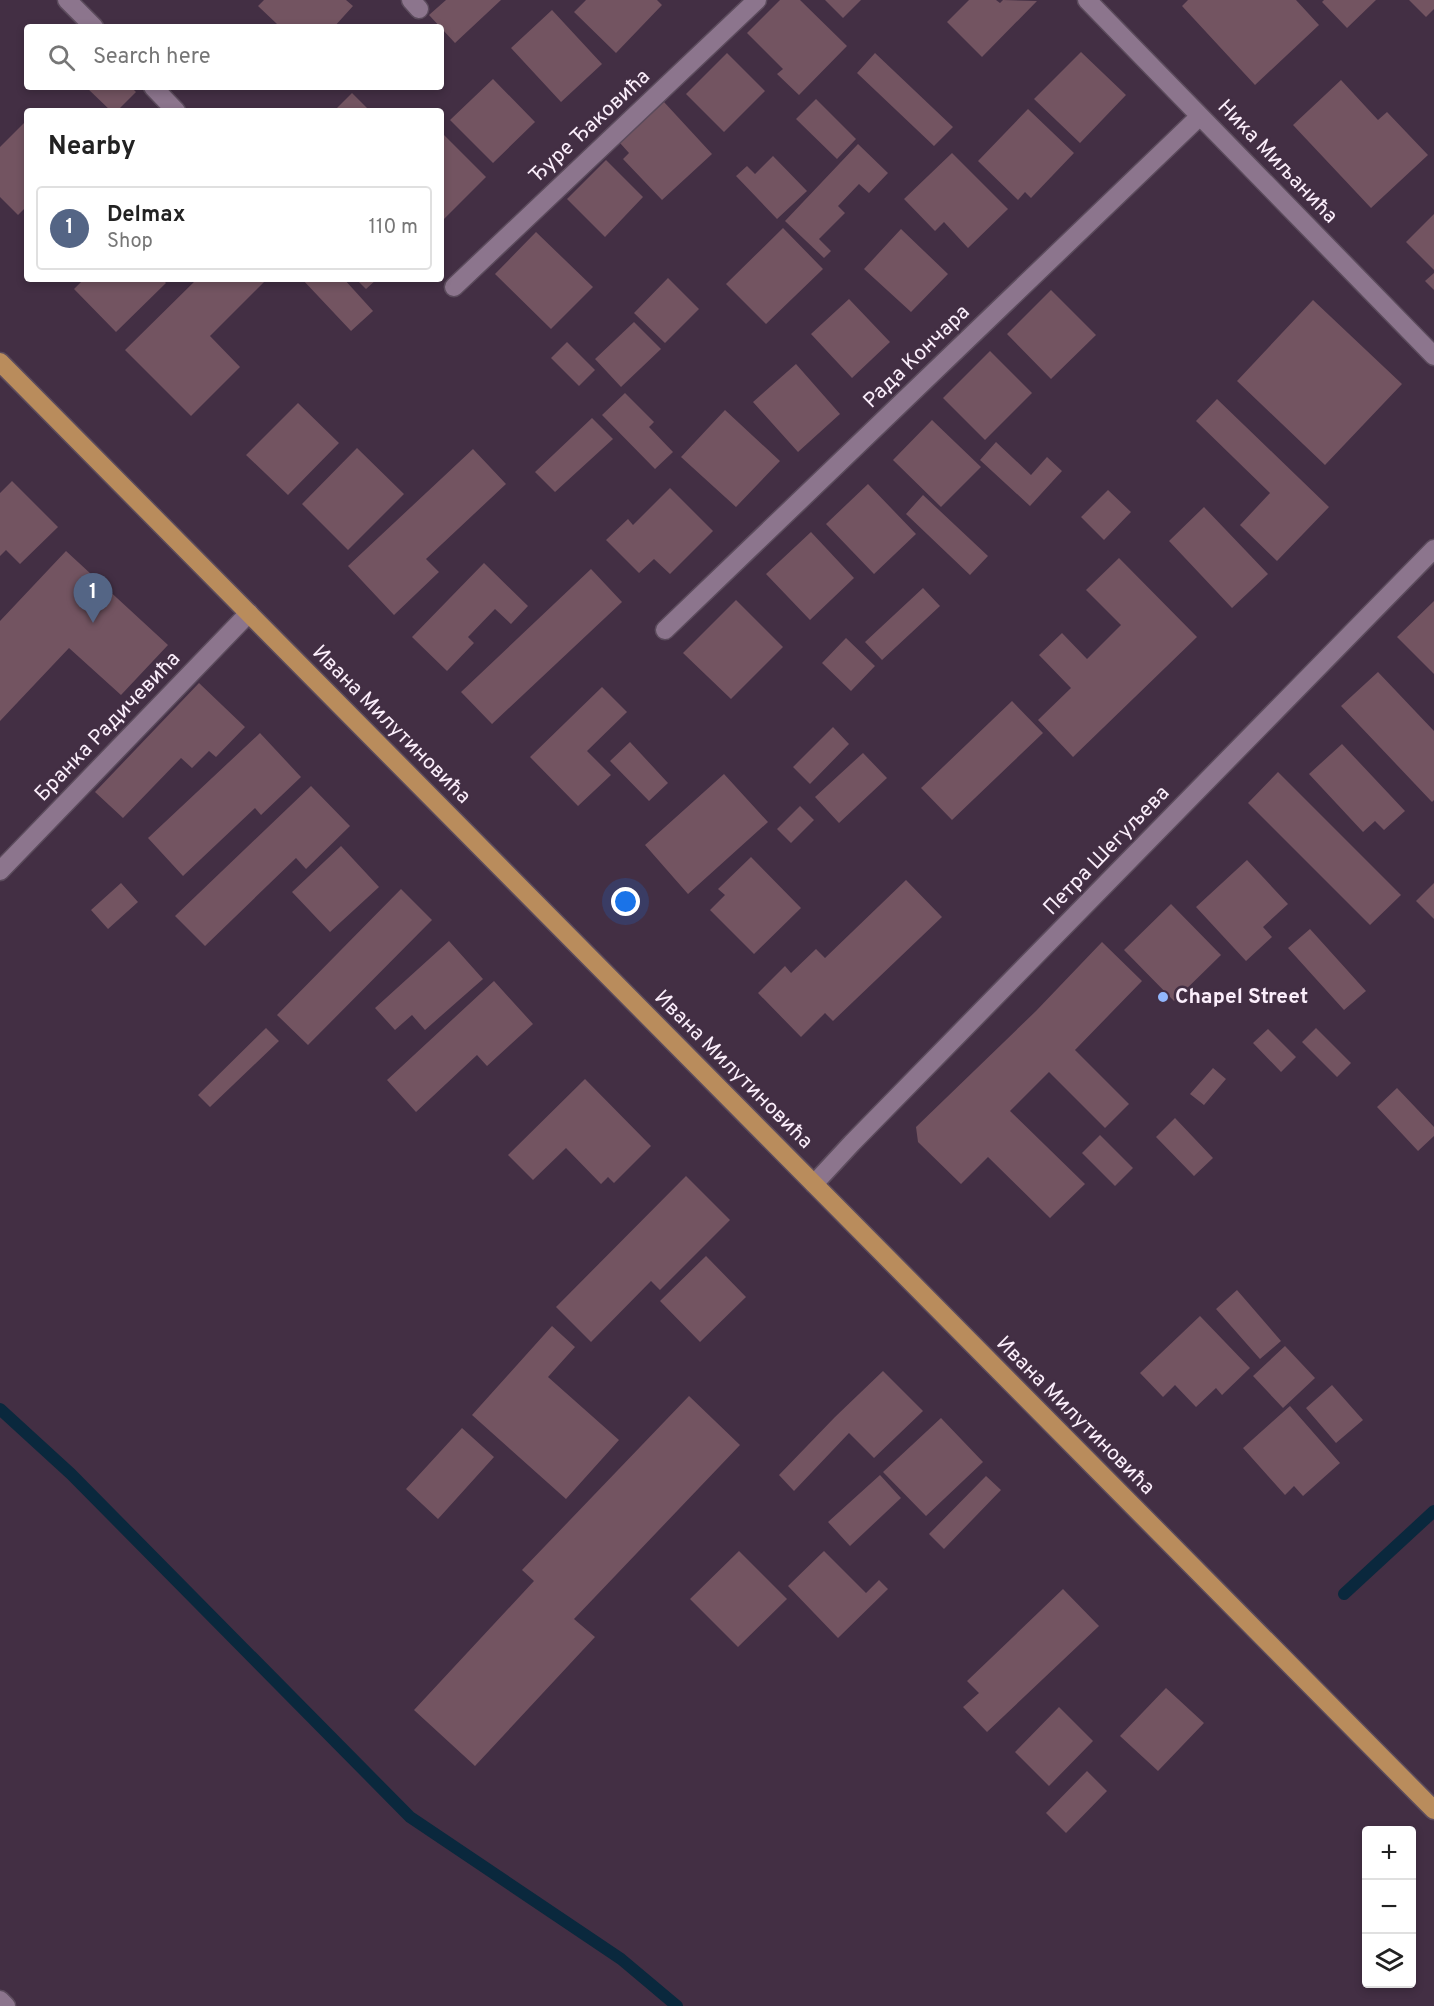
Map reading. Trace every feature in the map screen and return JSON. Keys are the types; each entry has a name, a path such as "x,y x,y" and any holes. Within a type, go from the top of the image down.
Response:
{"main road":[{"name":"Ивана Милутиновића","path":"0,362 1434,1810"}],"street":[{"path":"67,0 91,24"},
{"name":"Ђуре Ђаковића","path":"454,287 757,0"},
{"name":"Ника Миљанића","path":"1087,0 1434,356"},
{"path":"156,90 173,108"},
{"name":"Рада Кончара","path":"665,630 1200,116"},
{"name":"Петра Шегуљева","path":"814,1185 852,1143 1434,549"},
{"name":"Бранка Радичевића","path":"0,871 249,613"},
{"path":"0,2000 6,2006"}],"building":[{"path":"264,0 346,0 353,6 337,24 277,24 258,6"},
{"path":"446,0 501,0 455,43 444,31 444,24 437,24 429,15"},
{"path":"586,0 657,0 662,5 616,53 574,12"},
{"path":"780,0 800,0 847,46 799,95 777,74 783,69 747,33"},
{"path":"825,0 861,0 843,18"},
{"path":"969,0 996,0 1000,3 1003,0 1037,1 982,57 947,22"},
{"path":"1188,0 1296,0 1319,25 1255,85 1182,6"},
{"path":"1324,0 1376,0 1347,28 1322,2"},
{"path":"1409,0 1434,0 1434,9 1426,17"},
{"path":"552,10 602,64 561,102 511,48"},
{"path":"1081,52 1126,95 1080,143 1034,99"},
{"path":"727,53 765,91 724,132 686,94"},
{"path":"875,53 953,127 934,146 857,73"},
{"path":"493,79 535,122 493,163 450,120"},
{"path":"1341,80 1378,120 1387,112 1428,155 1371,208 1293,125"},
{"path":"89,90 134,90 136,92 120,108 108,108"},
{"path":"352,93 367,108 337,108"},
{"path":"816,99 856,139 837,159 796,119"},
{"path":"664,102 712,154 662,200 623,159 629,153 620,143"},
{"path":"1028,109 1074,153 1031,198 1025,192 1018,200 978,161"},
{"path":"24,123 24,209 18,215 0,197 0,147"},
{"path":"444,135 486,177 444,219"},
{"path":"858,144 888,173 869,193 859,184 838,206 845,213 819,239 831,251 824,258 785,221"},
{"path":"952,153 1008,209 968,248 944,222 935,231 904,199"},
{"path":"773,156 807,191 777,219 736,176 747,166 755,174"},
{"path":"606,160 643,197 605,237 567,199"},
{"path":"1434,214 1434,270 1406,242"},
{"path":"783,228 823,269 766,324 726,284"},
{"path":"901,229 948,274 911,312 864,269"},
{"path":"536,232 593,287 551,329 495,274"},
{"path":"1434,273 1434,290 1425,281"},
{"path":"668,278 699,309 665,343 634,313"},
{"path":"81,282 166,283 116,332 74,289"},
{"path":"194,282 264,282 210,336 240,367 191,416 125,350"},
{"path":"305,282 347,282 373,311 351,331"},
{"path":"359,282 374,282 366,289"},
{"path":"1051,290 1096,335 1051,379 1007,334"},
{"path":"849,299 890,342 852,378 811,334"},
{"path":"1313,300 1402,384 1325,465 1237,381"},
{"path":"634,322 661,349 621,387 595,359"},
{"path":"567,342 595,370 579,386 551,358"},
{"path":"990,351 1032,393 985,440 943,398"},
{"path":"796,364 840,414 798,452 753,402"},
{"path":"625,393 654,422 649,427 673,452 655,469 602,415"},
{"path":"1217,399 1329,507 1277,561 1240,525 1270,493 1196,421"},
{"path":"298,403 339,443 288,495 246,455"},
{"path":"725,410 780,461 736,507 681,457"},
{"path":"592,418 613,439 555,492 535,472"},
{"path":"932,420 981,467 941,507 893,460"},
{"path":"996,442 1031,475 1047,457 1062,471 1030,506 980,460"},
{"path":"357,448 404,494 348,550 302,504"},
{"path":"473,449 506,484 426,559 439,572 394,615 348,566"},
{"path":"12,481 58,527 20,564 6,550 0,556 0,493"},
{"path":"868,484 916,534 874,574 826,524"},
{"path":"670,488 713,531 670,574 654,559 639,573 606,540 628,519 633,525"},
{"path":"1108,490 1131,512 1104,540 1081,517"},
{"path":"923,495 988,556 970,575 906,514"},
{"path":"1204,507 1268,574 1232,608 1169,541"},
{"path":"811,532 854,578 810,620 766,574"},
{"path":"66,551 168,645 121,695 69,648 0,721 0,621"},
{"path":"1119,558 1197,637 1073,757 1038,720 1071,688 1039,655 1062,633 1087,659 1121,625 1086,590"},
{"path":"484,563 528,606 511,624 495,609 468,637 474,643 447,671 412,637"},
{"path":"591,569 622,602 492,724 461,692"},
{"path":"923,588 940,606 882,660 865,642"},
{"path":"736,600 783,647 731,699 683,653"},
{"path":"1434,601 1434,674 1397,637"},
{"path":"846,638 875,666 851,691 822,663"},
{"path":"1378,672 1434,731 1434,800 1432,802 1341,706"},
{"path":"199,683 245,727 216,757 209,751 192,768 181,758 123,818 95,792"},
{"path":"602,687 627,712 587,751 611,775 578,806 530,757"},
{"path":"1012,701 1043,733 952,820 921,788"},
{"path":"833,727 849,744 810,784 793,767"},
{"path":"260,733 301,777 261,815 255,808 183,876 148,838"},
{"path":"630,742 668,783 649,801 610,761"},
{"path":"1342,744 1405,811 1384,830 1375,821 1363,832 1309,774"},
{"path":"863,753 887,778 839,823 815,797"},
{"path":"1278,772 1401,895 1370,925 1248,803"},
{"path":"724,774 768,822 688,894 645,845"},
{"path":"311,786 350,826 306,869 296,858 205,946 175,916"},
{"path":"800,806 814,820 791,843 777,829"},
{"path":"341,846 379,887 330,932 292,892"},
{"path":"751,857 801,908 754,954 710,910 725,895 718,889"},
{"path":"1247,860 1288,904 1263,927 1272,937 1246,961 1196,907"},
{"path":"906,880 942,917 833,1021 825,1013 801,1037 758,993 785,966 791,973 816,949 825,958"},
{"path":"121,883 138,902 108,929 91,910"},
{"path":"1434,883 1434,919 1416,901"},
{"path":"401,889 432,920 308,1045 277,1015"},
{"path":"1171,904 1221,955 1174,1001 1124,950"},
{"path":"1310,929 1366,991 1344,1010 1288,948"},
{"path":"449,941 483,979 425,1030 412,1015 395,1030 375,1008"},
{"path":"1102,942 1142,981 1075,1050 1129,1104 1105,1128 1049,1072 1010,1111 1085,1184 1050,1218 988,1157 961,1184 918,1142 916,1127 1036,1011"},
{"path":"494,981 533,1024 487,1066 477,1055 416,1112 387,1080"},
{"path":"266,1028 279,1041 210,1107 198,1095"},
{"path":"1316,1028 1351,1063 1337,1077 1302,1042"},
{"path":"1268,1029 1296,1057 1281,1072 1253,1043"},
{"path":"1213,1068 1226,1079 1204,1105 1190,1094"},
{"path":"585,1079 651,1146 614,1183 608,1177 601,1184 566,1148 533,1180 508,1155"},
{"path":"1397,1088 1434,1127 1434,1136 1418,1151 1377,1107"},
{"path":"1175,1118 1213,1158 1194,1176 1156,1137"},
{"path":"1100,1135 1133,1168 1115,1186 1082,1153"},
{"path":"686,1176 730,1220 660,1290 651,1281 591,1342 556,1307"},
{"path":"706,1256 746,1297 700,1342 660,1301"},
{"path":"1237,1290 1281,1341 1260,1359 1216,1309"},
{"path":"1200,1316 1250,1368 1222,1395 1216,1388 1196,1407 1175,1385 1163,1397 1140,1373"},
{"path":"552,1326 575,1347 548,1377 619,1440 566,1499 472,1415"},
{"path":"1285,1346 1315,1378 1283,1408 1253,1376"},
{"path":"883,1371 923,1411 874,1458 849,1433 794,1491 779,1475"},
{"path":"1332,1385 1363,1420 1336,1443 1306,1408"},
{"path":"689,1396 740,1445 574,1619 595,1637 475,1766 414,1710 534,1581 522,1570"},
{"path":"1290,1406 1340,1463 1303,1496 1294,1486 1285,1495 1243,1448"},
{"path":"941,1418 983,1462 926,1516 883,1472"},
{"path":"462,1428 494,1457 438,1519 406,1489"},
{"path":"880,1475 901,1498 850,1546 828,1522"},
{"path":"986,1476 1001,1490 944,1549 929,1534"},
{"path":"739,1551 787,1599 738,1647 690,1599"},
{"path":"824,1551 866,1593 879,1580 888,1589 838,1638 788,1586"},
{"path":"1063,1589 1099,1626 987,1732 963,1707 979,1693 967,1681"},
{"path":"1166,1688 1204,1723 1158,1771 1120,1736"},
{"path":"1059,1707 1093,1741 1049,1786 1015,1752"},
{"path":"1087,1771 1107,1791 1066,1833 1046,1813"}],"waterway":[{"path":"0,1409 71,1474 410,1817 621,1959 677,2006"},
{"path":"1344,1594 1434,1511"}],"place":[{"name":"Delmax","path":"93,623"},
{"name":"Chapel Street","path":"1163,997"}]}
